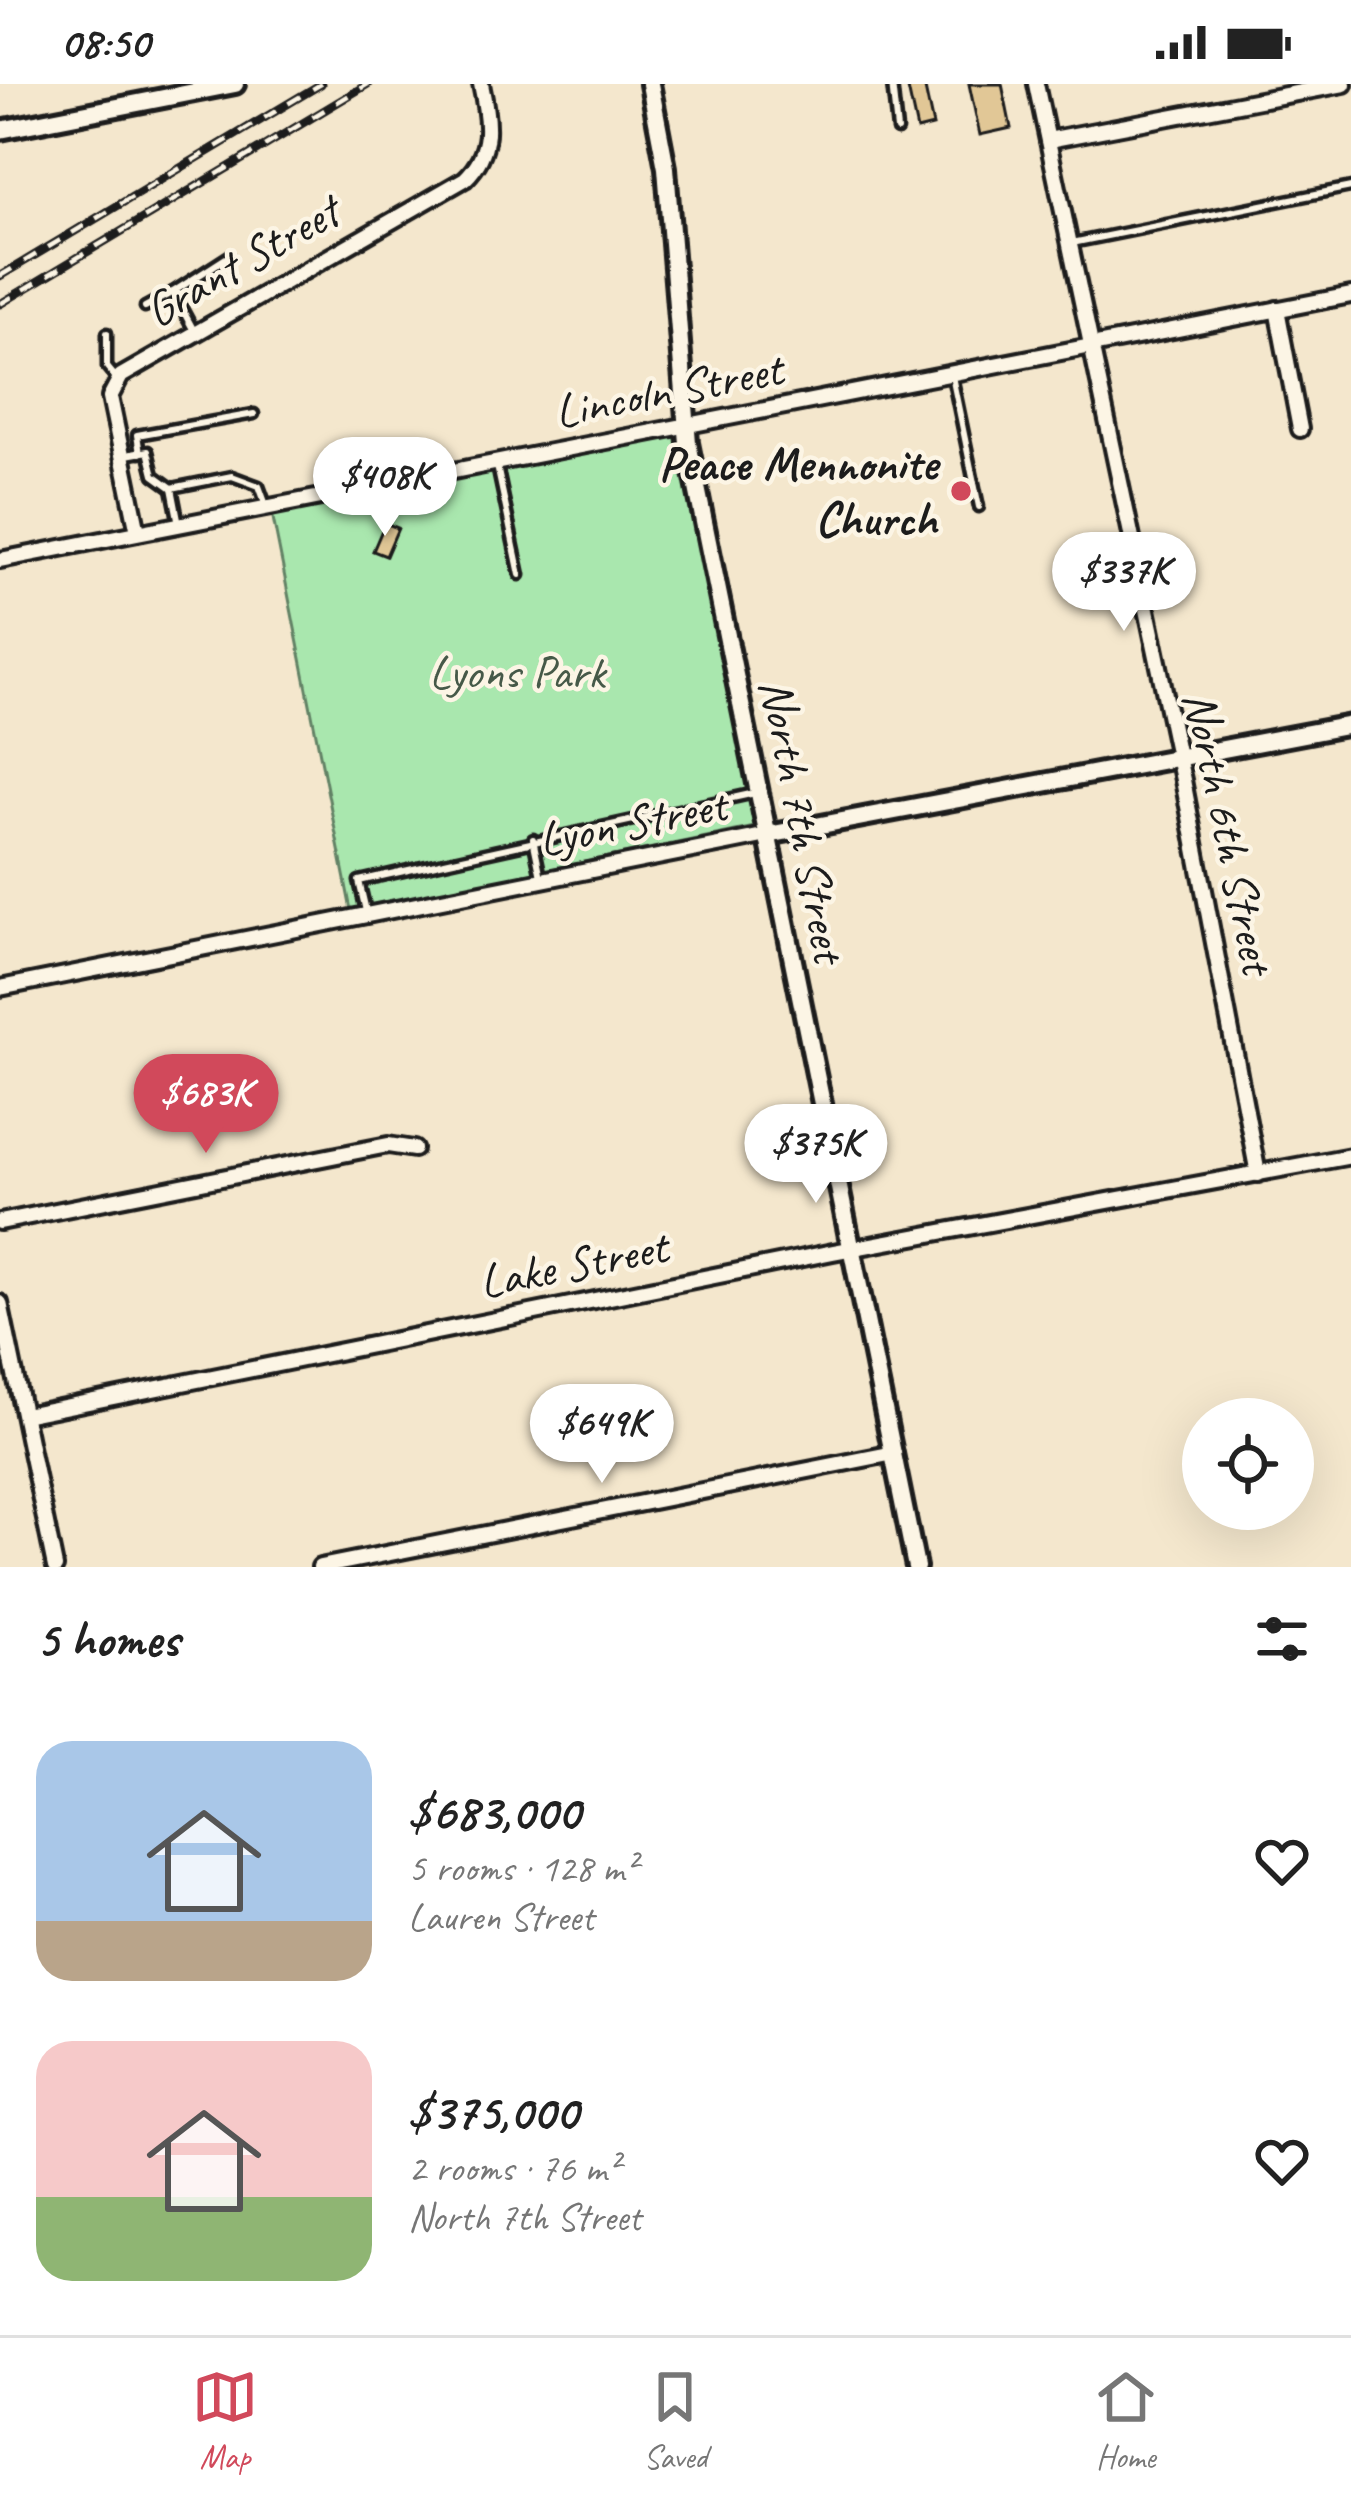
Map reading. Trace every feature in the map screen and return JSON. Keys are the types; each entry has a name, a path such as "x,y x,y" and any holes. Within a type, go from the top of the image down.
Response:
{"street":[{"path":"0,130 235,84"},
{"name":"Grant Street","path":"138,532 110,397 118,380 133,366 470,174 485,151 488,120 481,84"},
{"name":"North 7th Street","path":"650,84 666,168 687,425 916,1567"},
{"name":"North 6th Street","path":"1036,84 1177,758 1258,1174"},
{"path":"1048,140 1344,84"},
{"name":"Lincoln Street","path":"0,560 1351,296"},
{"path":"1277,309 1300,429"},
{"name":"Lyon Street","path":"0,988 542,878 1351,725"},
{"path":"0,1222 388,1145 414,1148"},
{"name":"Lake Street","path":"24,1414 851,1249 1351,1156"},
{"path":"0,1303 55,1567"},
{"path":"320,1567 893,1454"}],"lane":[{"path":"892,84 897,130"},
{"path":"1068,244 1351,187"},
{"path":"145,308 229,256"},
{"path":"172,292 194,331"},
{"path":"107,333 107,367 118,380"},
{"path":"951,373 979,507"},
{"path":"140,453 137,435 254,414"},
{"path":"121,456 148,451 154,475 172,488 179,524"},
{"path":"496,462 520,575"},
{"path":"172,488 232,476 260,486 267,508"},
{"path":"366,914 359,881 759,792"},
{"path":"533,839 542,878"}],"green space":[{"name":"Lyons Park","path":"658,436 681,441 755,827 351,910 272,513"}],"building":[{"path":"907,84 924,84 933,126 917,130"},
{"path":"969,84 1002,84 1011,128 980,135"},
{"path":"385,523 398,528 386,556 373,551"}],"railway":[{"path":"0,276 321,84"},
{"path":"0,304 368,84"}],"place":[{"name":"Peace Mennonite Church","path":"961,491"}]}
